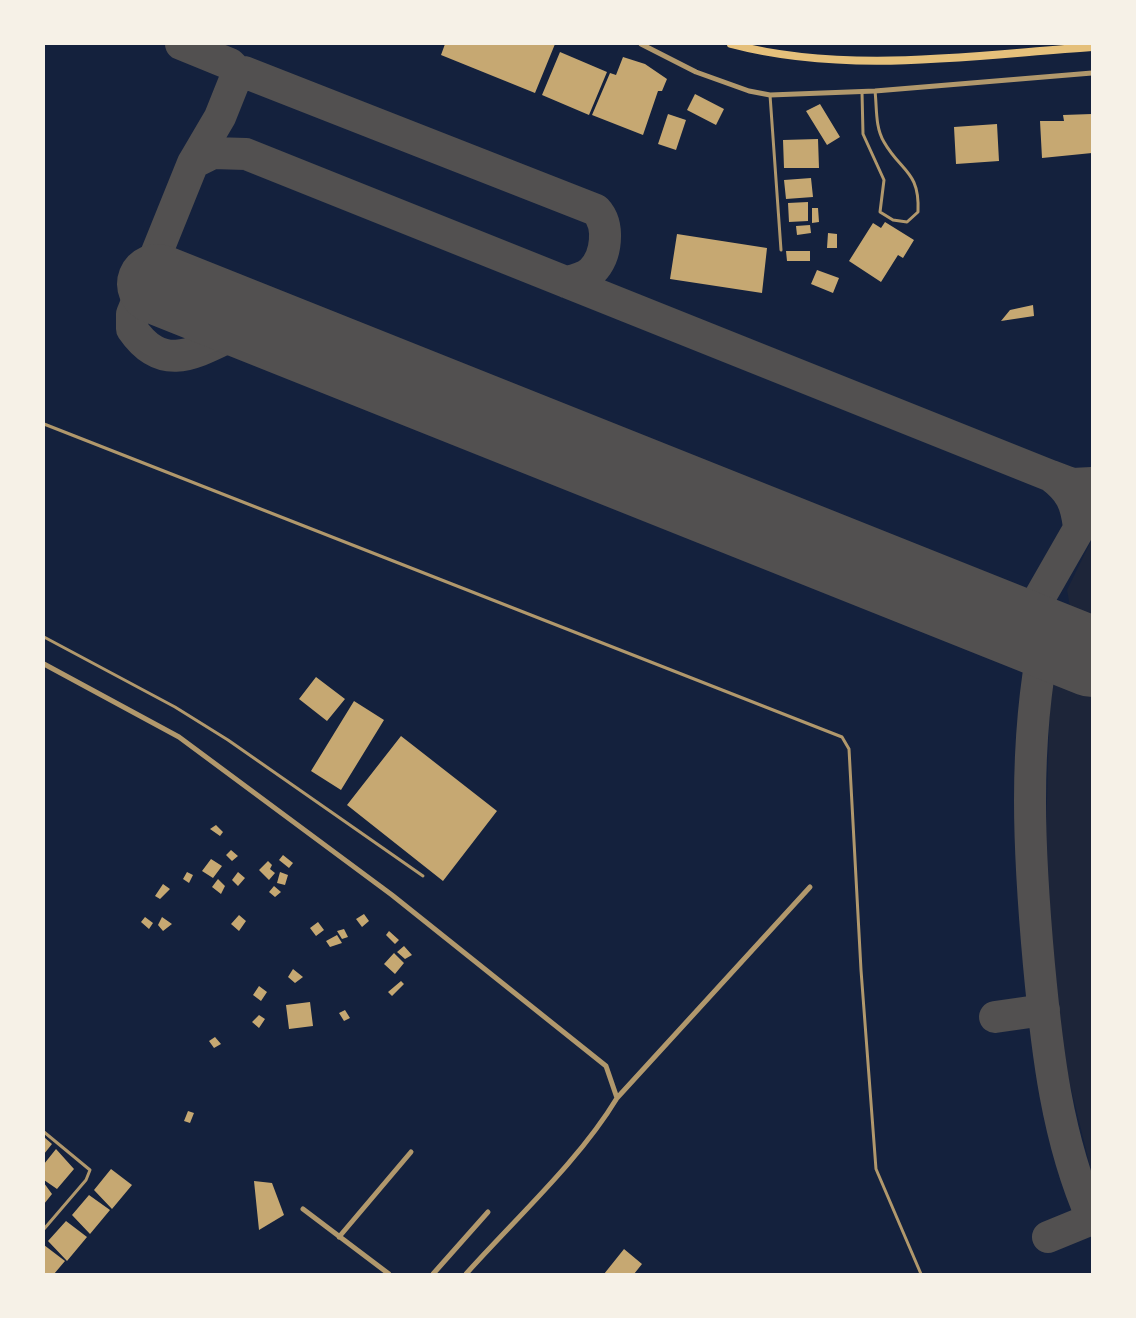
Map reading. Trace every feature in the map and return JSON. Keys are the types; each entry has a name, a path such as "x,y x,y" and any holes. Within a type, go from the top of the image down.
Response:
{"main road":[{"path":"731,44 794,55 888,61 1092,47"}],"street":[{"path":"641,44 696,72 749,91 770,95 862,92 1092,73"},
{"path":"44,664 179,737 392,895 592,1052 606,1066 617,1098"},
{"path":"466,1275 582,1146 617,1098 810,887"},
{"path":"339,1237 411,1152"},
{"path":"303,1209 389,1275"},
{"path":"434,1275 488,1212"}],"lane":[{"path":"862,92 863,134 884,180 880,212 893,220 907,222 918,212 919,194 910,173 885,144 878,128 876,91"},
{"path":"770,95 781,250"},
{"path":"44,424 842,737 849,749 861,970 876,1169 921,1275"},
{"path":"44,637 201,724 423,876"},
{"path":"44,1132 88,1166 90,1170 86,1180 44,1229"}],"shaded area":[{"path":"1092,539 1092,632 1073,623 1067,590"},
{"path":"1051,664 1092,681 1092,1174 1065,1064 1043,935"}],"building":[{"path":"445,44 555,44 535,93 441,55"},
{"path":"560,52 607,72 589,115 542,95"},
{"path":"623,57 645,64 667,79 662,91 658,91 643,135 592,115 610,73 616,75"},
{"path":"695,94 724,109 716,125 687,110"},
{"path":"820,104 840,137 827,145 806,111"},
{"path":"668,114 686,120 676,150 658,144"},
{"path":"1092,114 1092,153 1042,158 1040,121 1064,121 1063,115"},
{"path":"997,124 999,161 956,164 954,127"},
{"path":"818,139 819,168 784,168 783,140"},
{"path":"811,178 813,197 786,199 784,180"},
{"path":"808,202 808,221 789,222 788,203"},
{"path":"812,208 818,208 819,222 812,223"},
{"path":"885,222 914,240 903,258 898,255 881,282 849,261 873,223 881,228"},
{"path":"810,225 811,233 797,235 796,226"},
{"path":"828,233 837,234 837,248 827,248"},
{"path":"677,234 767,248 762,293 670,279"},
{"path":"786,251 810,251 810,261 787,261"},
{"path":"817,270 839,278 833,293 811,284"},
{"path":"1033,305 1034,316 1001,321 1010,310"},
{"path":"316,677 345,699 327,721 299,699"},
{"path":"354,701 384,720 341,790 311,771"},
{"path":"401,736 497,811 443,881 347,805"},
{"path":"216,825 223,832 220,836 210,829"},
{"path":"231,850 238,856 232,861 226,855"},
{"path":"283,855 293,863 289,868 279,860"},
{"path":"211,859 222,866 213,878 202,871"},
{"path":"268,861 272,865 270,869 275,873 269,880 259,870"},
{"path":"187,872 193,875 189,883 183,879"},
{"path":"238,872 245,878 238,886 232,880"},
{"path":"280,872 288,875 285,885 277,883"},
{"path":"218,879 225,886 221,894 212,887"},
{"path":"163,884 170,889 160,899 155,896"},
{"path":"274,886 281,892 275,897 269,892"},
{"path":"364,914 369,921 362,927 356,919"},
{"path":"239,915 246,921 239,931 231,924"},
{"path":"145,917 153,923 149,929 141,922"},
{"path":"162,917 172,924 163,931 158,925"},
{"path":"318,922 324,930 316,936 310,928"},
{"path":"344,929 348,937 342,939 337,931"},
{"path":"389,931 399,940 395,944 386,935"},
{"path":"337,935 342,943 330,947 326,941"},
{"path":"404,946 412,955 405,959 397,952"},
{"path":"394,953 404,963 395,974 384,964"},
{"path":"293,969 303,977 295,983 288,977"},
{"path":"401,981 404,984 392,996 388,992"},
{"path":"259,986 267,992 261,1001 253,995"},
{"path":"310,1002 313,1026 289,1029 286,1005"},
{"path":"345,1010 350,1018 344,1021 339,1013"},
{"path":"259,1015 265,1019 259,1028 252,1022"},
{"path":"215,1037 221,1044 214,1048 209,1041"},
{"path":"188,1111 194,1113 190,1123 184,1121"},
{"path":"44,1137 52,1144 44,1154"},
{"path":"56,1149 74,1169 57,1189 44,1180 44,1164"},
{"path":"111,1169 132,1185 112,1209 94,1190"},
{"path":"254,1181 272,1183 284,1215 259,1230"},
{"path":"44,1183 52,1194 44,1204"},
{"path":"89,1195 110,1210 90,1234 72,1215"},
{"path":"66,1221 87,1237 67,1261 48,1241"},
{"path":"44,1245 65,1261 54,1274 44,1274"},
{"path":"624,1249 642,1264 634,1274 604,1274"}],"taxiway":[{"path":"181,44 230,64 237,71 236,77"},
{"path":"235,334 193,353 168,355 144,343 132,329 132,314 193,163 220,117 236,77 244,72 596,210 605,232 601,257 592,271 566,282"},
{"path":"193,163 213,153 246,154 1051,476"},
{"path":"1079,527 1076,511 1068,492 1051,476 1072,484 1092,483"},
{"path":"964,605 1010,619 1029,616 1092,506"},
{"path":"1035,619 1041,631 1072,648"},
{"path":"1045,637 1033,719 1031,760 1030,801 1035,924 1055,1094 1070,1157 1092,1218"},
{"path":"995,1017 1044,1010"},
{"path":"1048,1237 1092,1219"}],"runway":[{"path":"157,284 1092,657"}]}
